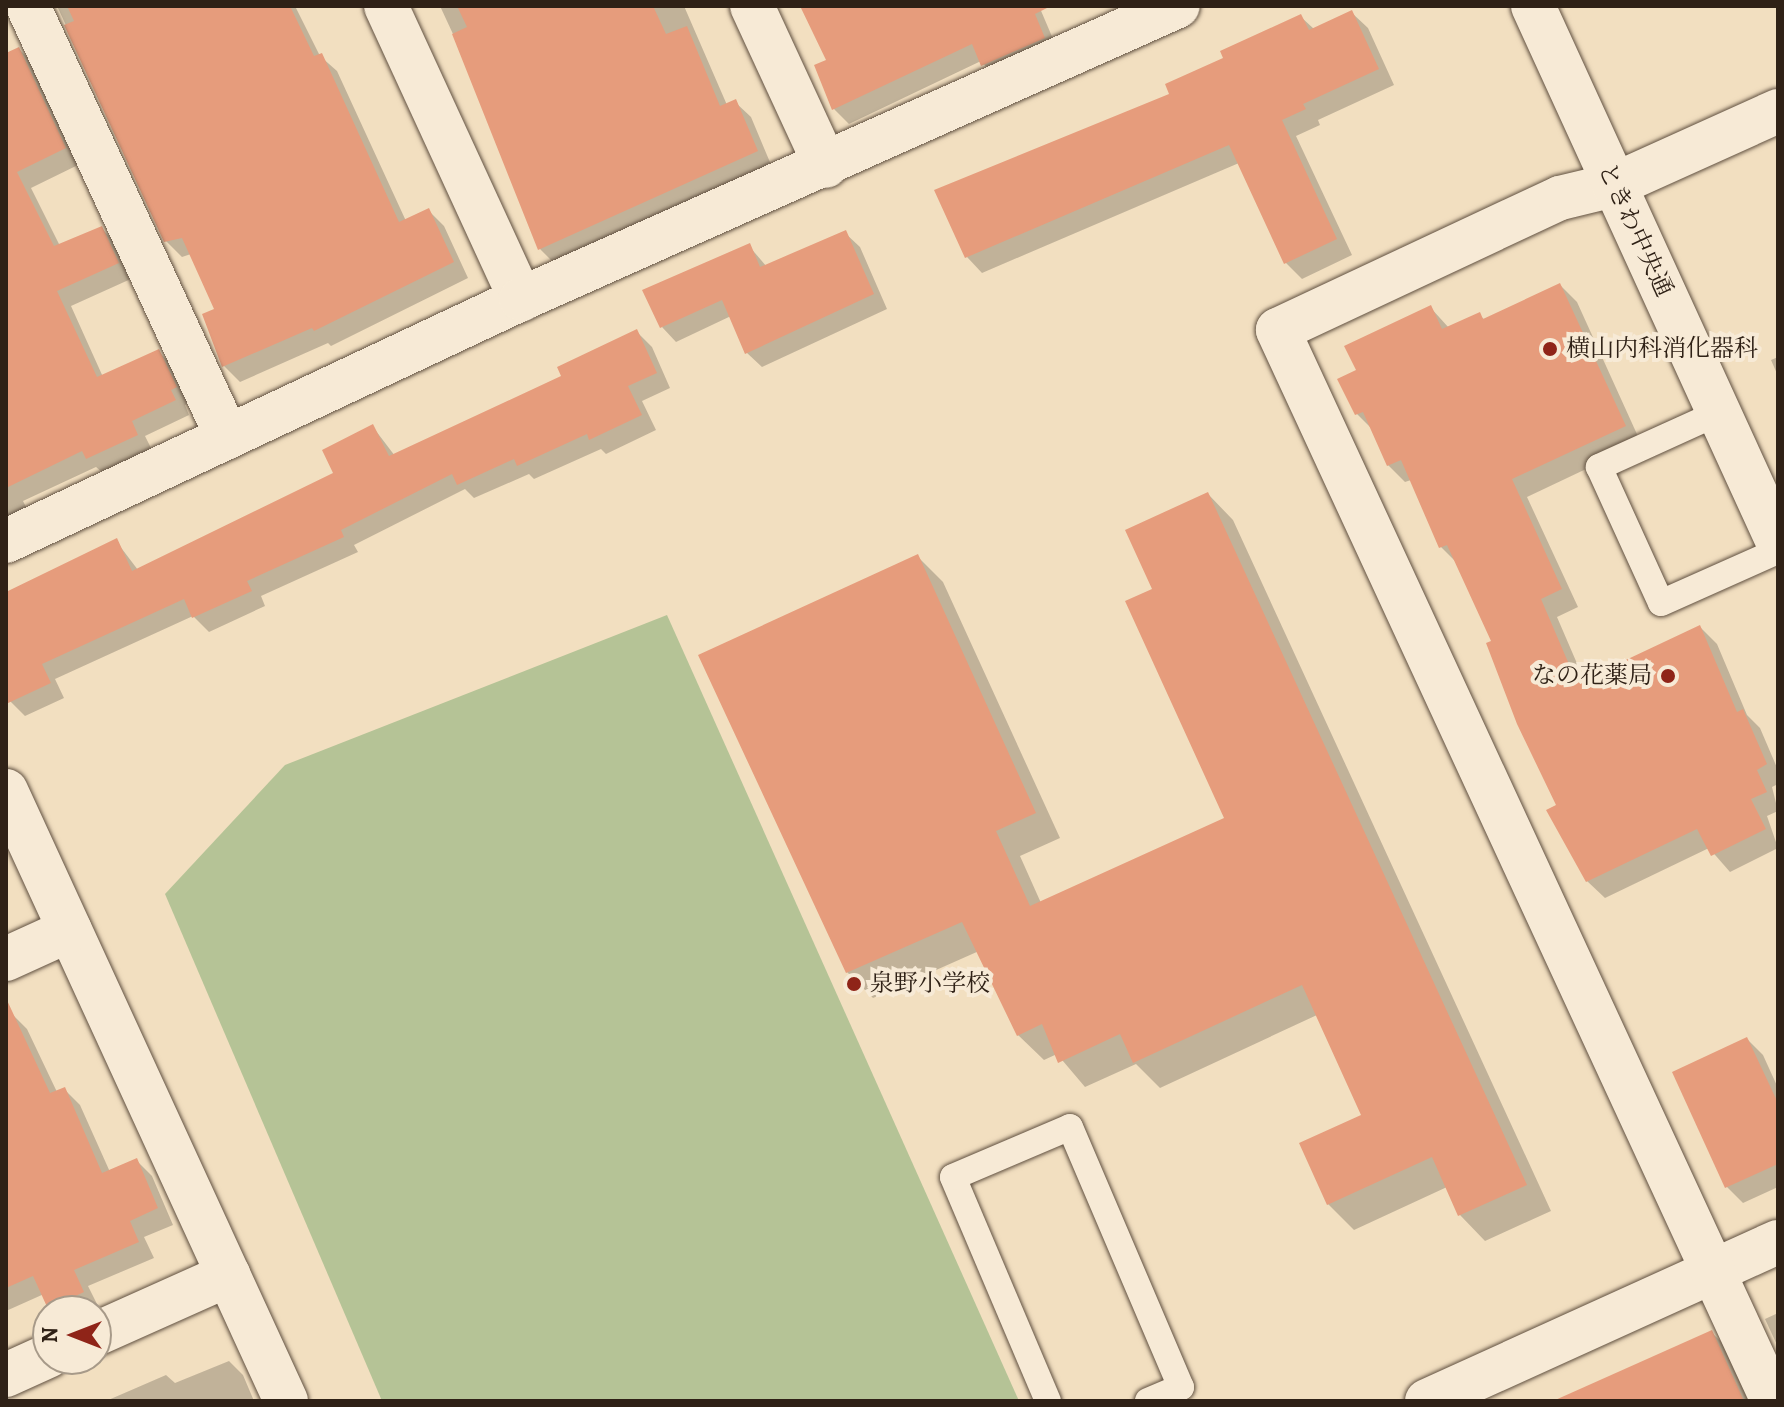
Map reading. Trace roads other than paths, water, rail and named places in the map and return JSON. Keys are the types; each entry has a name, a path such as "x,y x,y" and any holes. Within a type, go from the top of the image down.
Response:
{"street":[{"path":"28,6 227,437"},
{"path":"386,6 521,299"},
{"path":"752,6 826,166"},
{"path":"6,541 521,299 826,166 1121,18 1178,6"},
{"name":"ときわ中央通","path":"1533,6 1778,542"},
{"path":"1773,1401 1278,330 1560,198 1614,185 1778,111"},
{"path":"6,791 286,1401"},
{"path":"6,959 70,930"},
{"path":"1428,1401 1778,1242"},
{"path":"112,1327 228,1275"},
{"path":"6,1375 32,1363"}],"lane":[{"path":"1718,413 1599,467 1661,603 1778,551"},
{"path":"1048,1401 953,1177 1070,1127 1181,1387 1148,1401"}],"place":[{"name":"横山内科消化器科","path":"1550,349"},
{"name":"なの花薬局","path":"1668,676"},
{"name":"泉野小学校","path":"854,984"}]}
